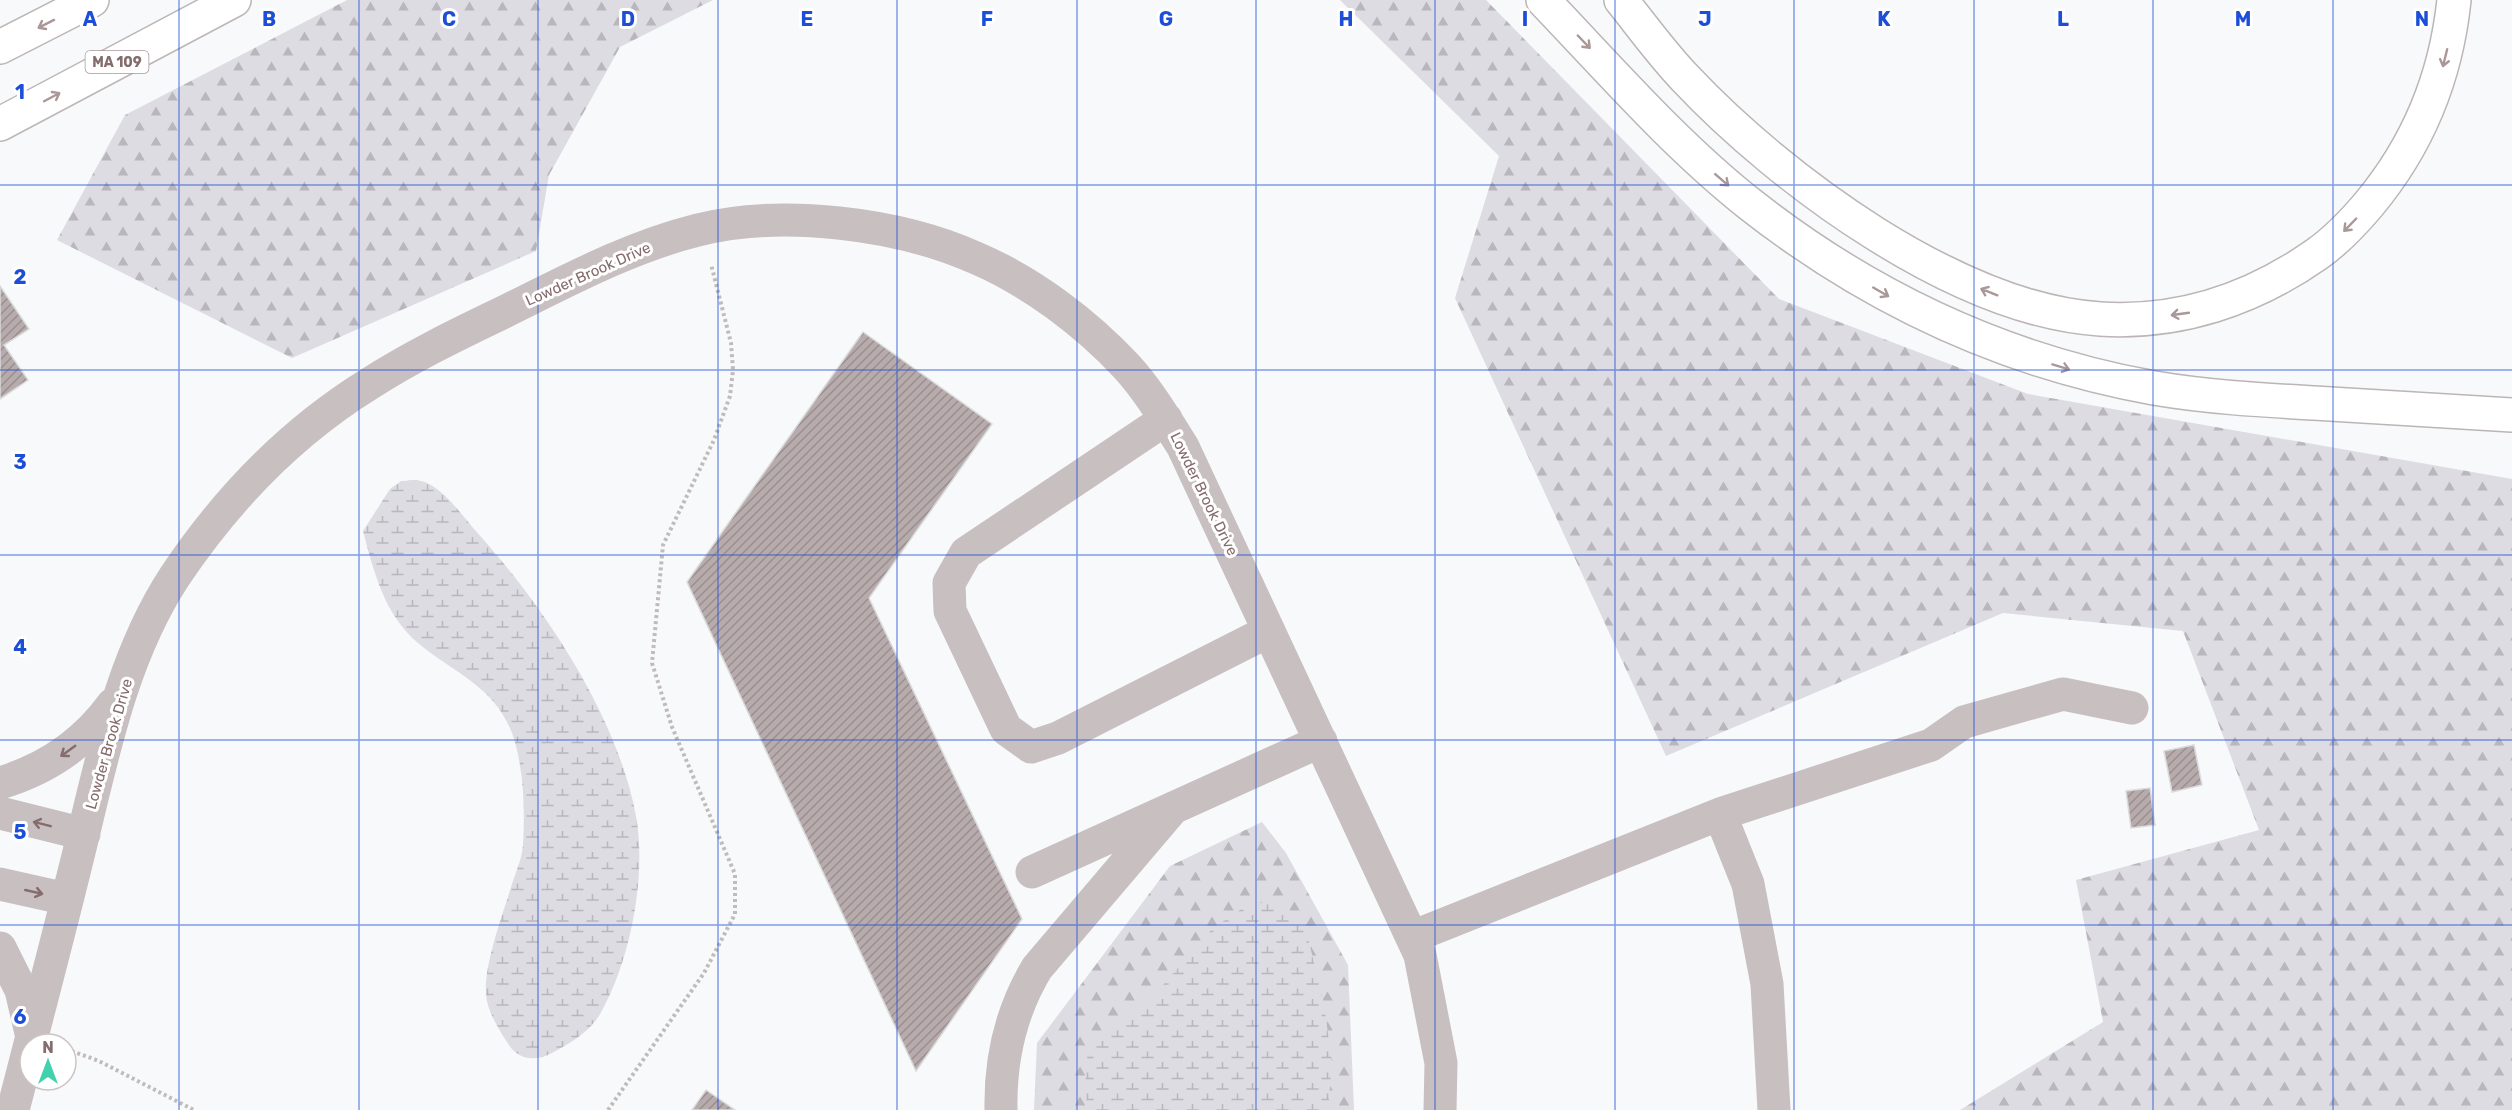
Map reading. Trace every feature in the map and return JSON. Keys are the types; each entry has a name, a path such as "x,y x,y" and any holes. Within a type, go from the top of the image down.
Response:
{"main road":[{"path":"0,47 92,0"},
{"name":"MA 109","path":"0,124 234,0"},
{"path":"1543,0 1671,133 1749,203 1840,268 1907,307 1945,325 2051,364 2155,388 2279,401 2512,415"},
{"path":"1622,0 1685,78 1713,106 1794,177 1838,209 1912,254 1975,286 2030,306 2100,319 2167,316 2196,312 2230,301 2289,272 2330,244 2355,221 2391,177 2418,132 2437,88 2446,51 2454,0"}],"street":[{"name":"Lowder Brook Drive","path":"33,1032 121,693 148,625 173,579 223,510 264,467 321,417 367,385 437,344 602,264 701,230 771,220 848,224 946,247 978,259 1031,288 1082,325 1128,368 1166,419 1183,447 1420,956 1441,1063 1440,1110"},
{"path":"1166,419 966,553 949,583 950,610 1006,729 1031,747 1058,738 1269,631"},
{"path":"0,783 28,774 72,749 89,734 121,693"},
{"path":"1412,937 1720,814 1931,745 1964,722 2063,694 2132,708"},
{"path":"1032,872 1321,741"},
{"path":"1001,1110 1002,1069 1006,1043 1024,989 1037,968 1173,808"},
{"path":"0,813 84,834"},
{"path":"1720,814 1748,884 1767,984 1774,1110"},
{"path":"0,884 67,899"},
{"path":"0,948 21,990 31,1032"},
{"name":"Lowder Brook Drive","path":"13,1110 18,1091"}],"path":[{"path":"608,1110 704,973 735,914 735,874 672,727 652,663 663,545 723,418 730,396 733,370 726,319 701,230"},
{"path":"78,1053 99,1061 194,1110"}],"green space":[{"path":"347,0 713,0 620,47 549,175 536,251 292,358 57,240 125,115"},
{"path":"1340,0 1486,0 1779,299 2028,394 2512,479 2512,1110 1960,1110 2103,1022 2076,880 2259,830 2183,631 2003,613 1666,756 1455,298 1499,156"},
{"path":"401,481 424,482 447,498 500,559 551,626 595,700 626,778 636,816 639,840 637,892 627,946 610,995 595,1022 584,1033 558,1050 539,1058 521,1056 511,1048 488,1007 486,994 491,953 523,845 523,789 516,746 512,733 495,703 472,682 432,654 406,632 382,592 363,531 390,489"},
{"path":"1262,822 1286,853 1348,965 1354,1110 1034,1110 1037,1043 1170,866"},
{"path":"1268,901 1289,909 1308,938 1324,1004 1332,1063 1328,1110 1088,1110 1085,1088 1087,1058 1096,1039 1143,1008 1212,929 1243,908"}],"building":[{"path":"0,286 29,329 4,345 28,380 0,399"},
{"path":"863,332 992,424 869,598 1022,919 916,1071 687,582"},
{"path":"2194,745 2202,785 2172,792 2164,751"},
{"path":"2150,788 2155,825 2131,828 2126,791"},
{"path":"706,1090 735,1110 692,1110"}]}
